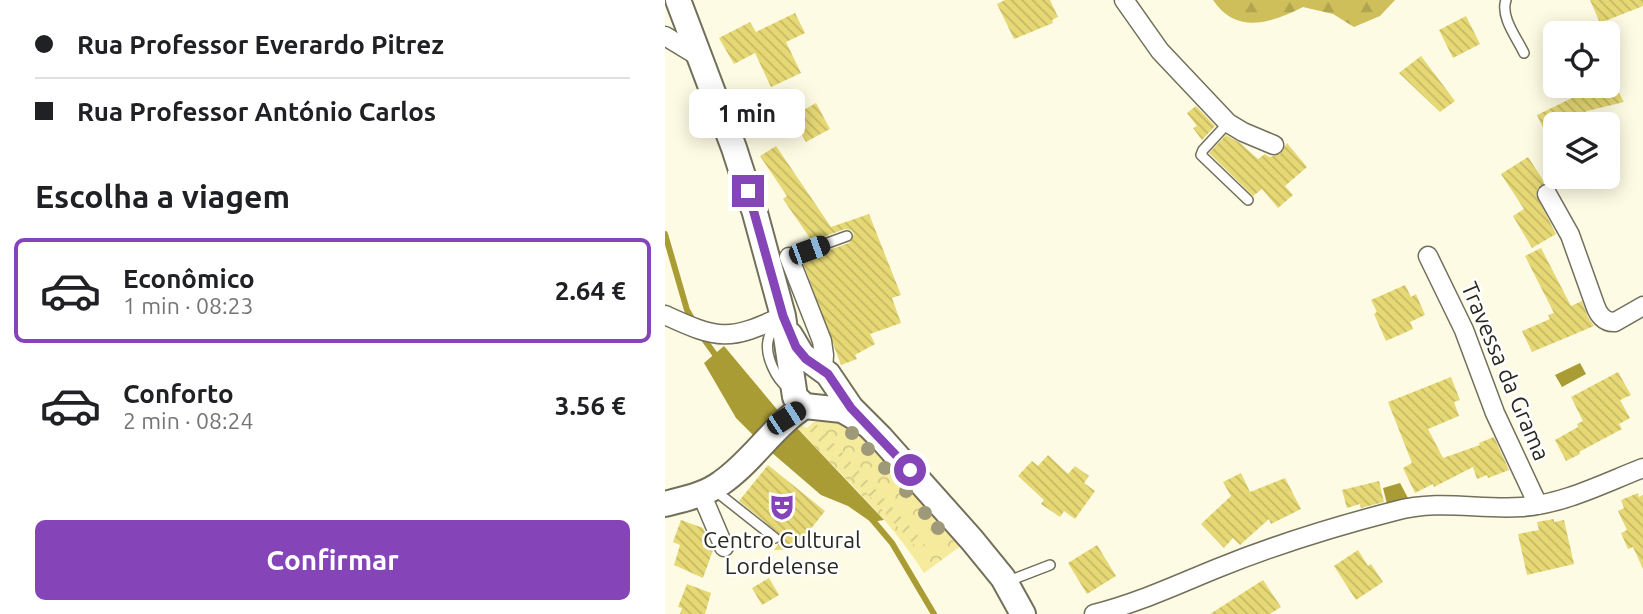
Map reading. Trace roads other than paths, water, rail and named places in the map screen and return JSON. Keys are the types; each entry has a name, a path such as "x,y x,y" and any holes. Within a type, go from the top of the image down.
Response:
{"main road":[{"path":"678,0 734,148 783,316 798,400"},
{"path":"783,316 799,351 824,372 851,408 972,540 1005,582 1023,614"},
{"path":"665,504 706,491 723,482 748,458 798,400 798,372 804,368 824,372 833,387 829,399 798,400"},
{"path":"798,400 842,410 866,424"}],"street":[{"path":"1124,0 1160,51 1228,123 1274,145"},
{"path":"665,36 698,55"},
{"path":"1546,194 1568,231 1601,316 1609,322 1615,322 1643,306"},
{"name":"Travessa da Grama","path":"1428,256 1464,330 1495,413 1538,505"},
{"path":"789,257 822,341 824,372"},
{"path":"665,315 695,328 722,335 749,331 783,316"},
{"path":"1094,614 1152,597 1238,561 1397,510 1438,504 1506,507 1538,505 1643,468"},
{"path":"706,491 724,547"}],"lane":[{"path":"1506,0 1506,15 1524,52"},
{"path":"1228,123 1201,155 1248,200"},
{"path":"789,257 847,236"},
{"path":"706,491 775,538"},
{"path":"1005,582 1050,565"}],"waterway":[{"path":"665,234 687,310 694,322"},
{"path":"701,335 719,360"},
{"path":"870,517 892,543 934,614"}],"place":[{"name":"Centro Cultural Lordelense","path":"782,507"}]}
